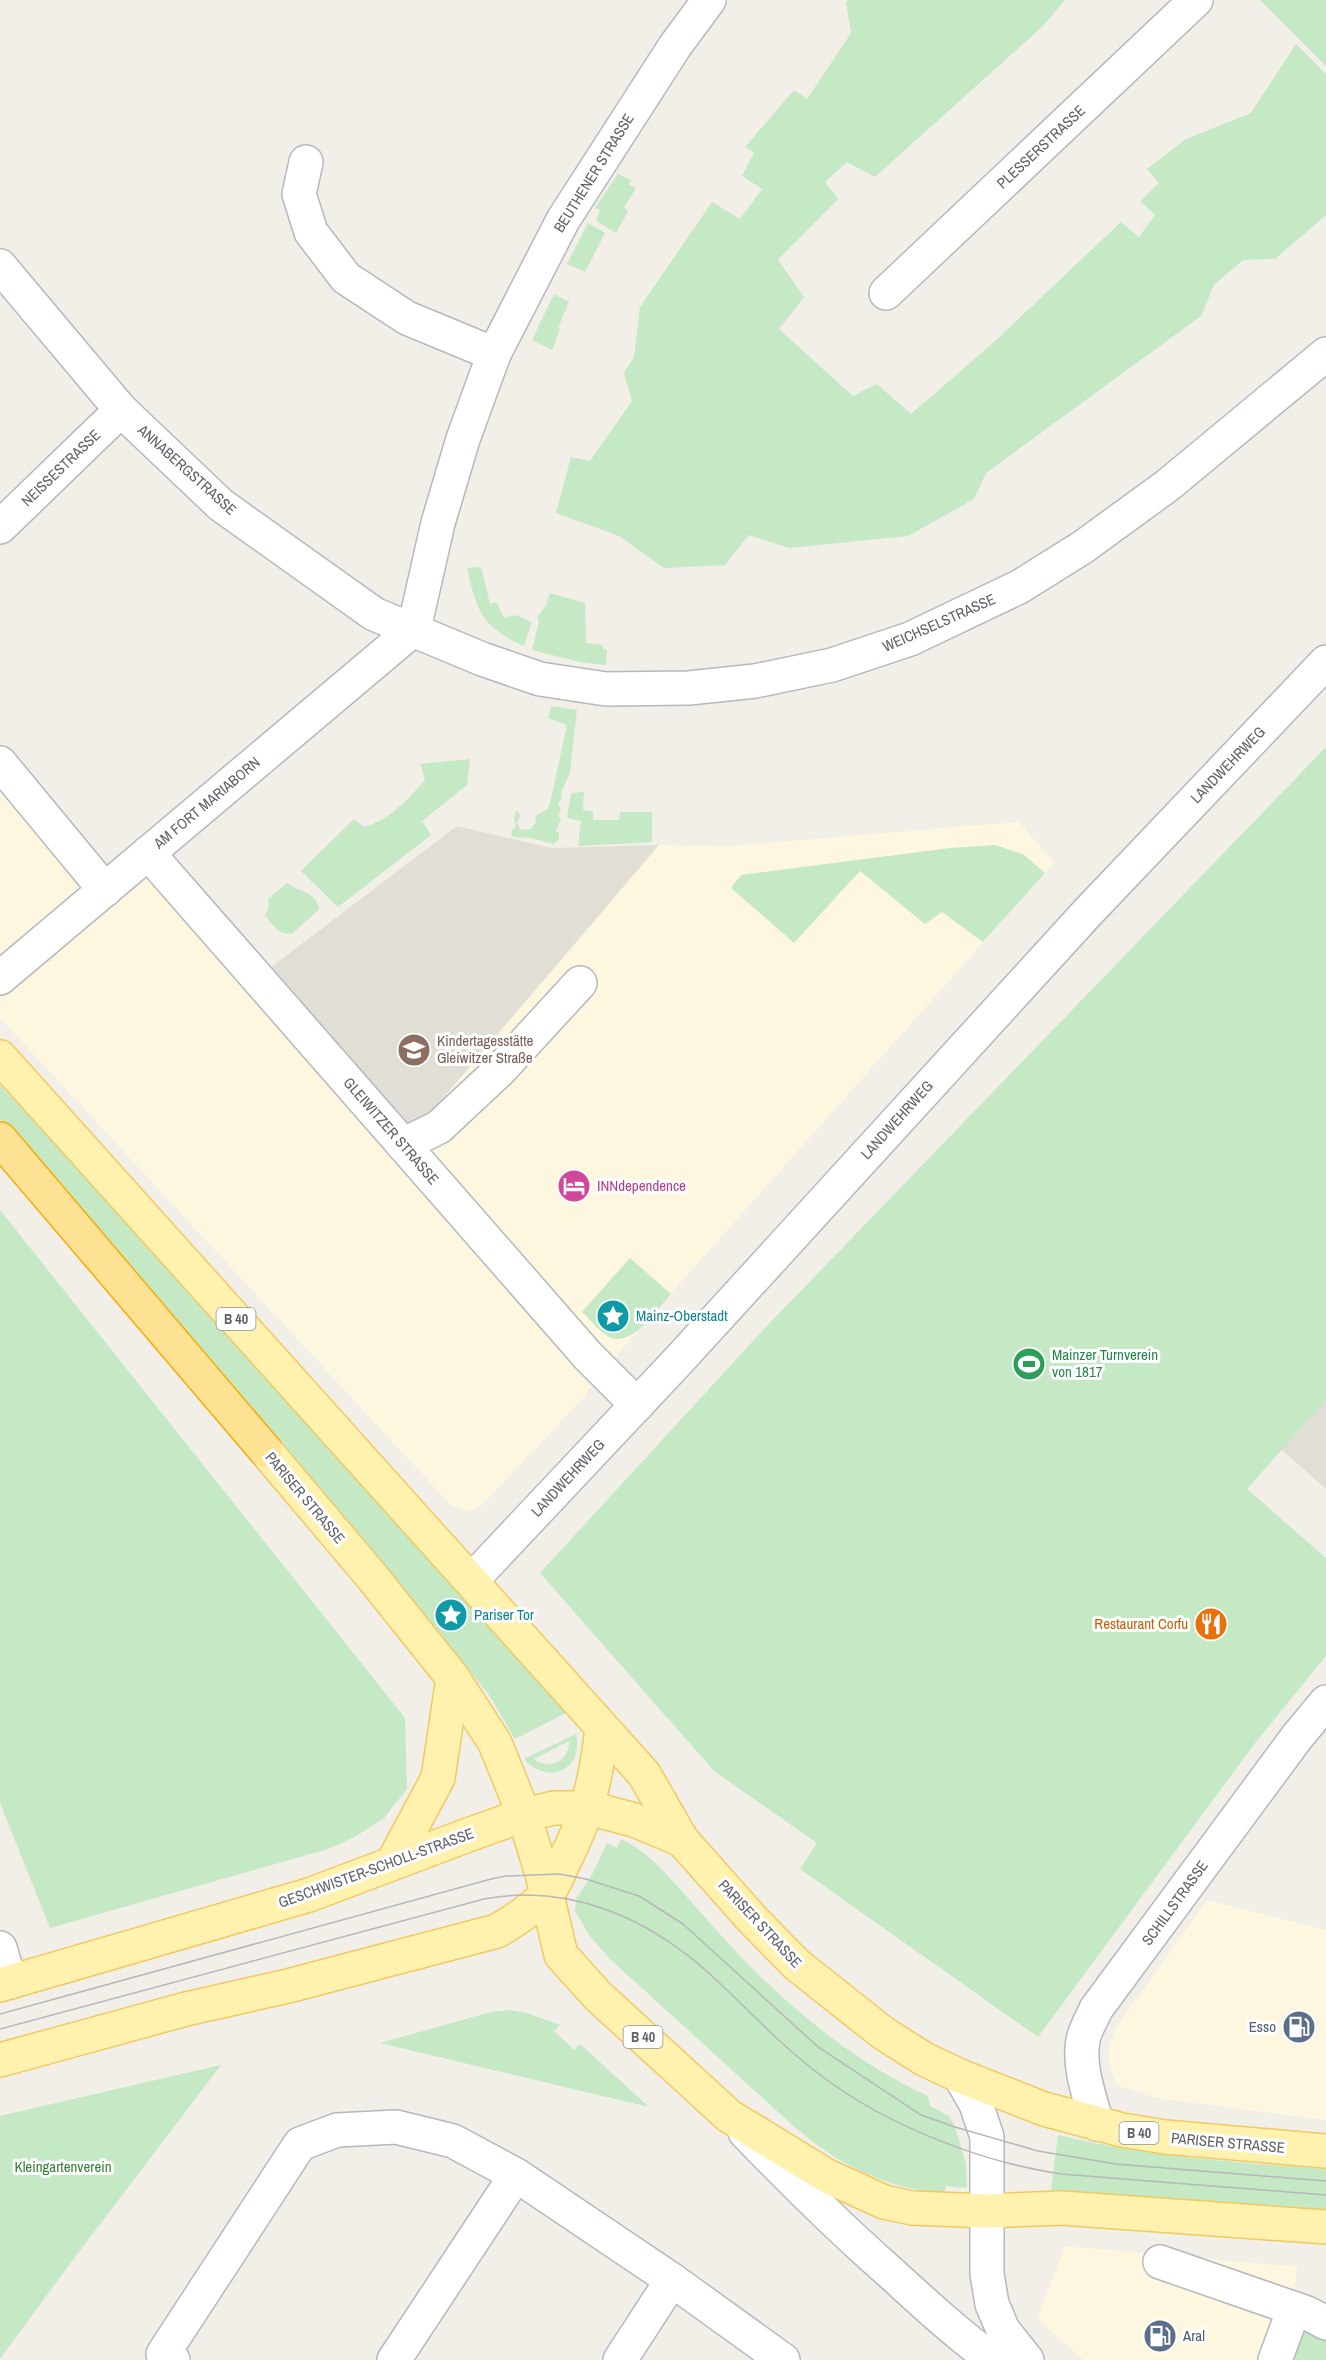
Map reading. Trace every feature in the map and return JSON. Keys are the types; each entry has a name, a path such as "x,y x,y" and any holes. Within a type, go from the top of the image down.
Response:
{"highway":[{"name":"PARISER STRASSE","path":"0,1139 265,1450"}],"main road":[{"name":"PARISER STRASSE","path":"0,1057 644,1774 682,1840 753,1920 796,1964 883,2033 924,2059 960,2076 1044,2109 1097,2124 1165,2137 1326,2151"},
{"name":"PARISER STRASSE","path":"265,1450 373,1578 453,1678 495,1743 524,1815 561,1955 598,1996 729,2116 827,2176 884,2202 912,2208 941,2211 1062,2208 1326,2227"},
{"path":"393,1862 438,1778 453,1678"},
{"path":"0,2060 186,2009 300,1983 497,1931 517,1919 546,1895 574,1844 589,1808 598,1770 602,1728"},
{"name":"GESCHWISTER-SCHOLL-STRASSE","path":"5,1984 309,1895 524,1815 554,1808 589,1808 634,1820 682,1840"},
{"path":"497,1931 537,1942 561,1955"}],"street":[{"name":"BEUTHENER STRASSE","path":"414,629 438,523 463,439 494,354 563,220 675,46 709,0"},
{"name":"PLESSERSTRASSE","path":"886,293 1196,0"},
{"path":"306,162 299,194 311,232 346,278 407,318 494,354"},
{"name":"ANNABERGSTRASSE","path":"0,266 121,410 221,505 374,614 414,629"},
{"name":"WEICHSELSTRASSE","path":"414,629 482,658 540,679 606,689 689,688 744,682 832,665 910,639 1019,587 1065,558 1168,485 1326,354"},
{"name":"NEISSESTRASSE","path":"0,527 121,410"},
{"name":"AM FORT MARIABORN","path":"0,978 414,629"},
{"name":"LANDWEHRWEG","path":"471,1581 637,1405 1088,912 1326,662"},
{"path":"0,763 105,890"},
{"name":"GLEIWITZER STRASSE","path":"148,853 588,1356 637,1405"},
{"path":"403,1145 440,1127 499,1071 580,983"},
{"name":"SCHILLSTRASSE","path":"1097,2124 1086,2084 1082,2058 1083,2038 1096,2009 1297,1737 1326,1702"},
{"path":"0,1948 5,1984"},
{"path":"960,2076 976,2104 987,2138 987,2274 992,2304 1003,2330 1027,2360"},
{"name":"PARISER STRASSE","path":"729,2116 791,2181 875,2259 960,2336 993,2360"},
{"path":"173,2360 163,2354 300,2144 337,2130 396,2127 453,2141 516,2175 672,2280 783,2360"},
{"path":"394,2360 516,2175"},
{"path":"1160,2262 1294,2308 1326,2323"},
{"path":"620,2360 672,2280"},
{"path":"1275,2360 1294,2308"}],"shaded area":[{"path":"0,763 104,889 148,853 403,1145 659,845 732,846 1019,822 1054,863 632,1337 581,1400 482,1505 468,1512 452,1506 0,1018"},
{"name":"Kindertagesstätte Gleiwitzer Straße","path":"457,826 551,848 659,845 415,1131 270,968"},
{"path":"1326,1400 1326,1489 1281,1449"},
{"path":"1207,1900 1326,1930 1326,2120 1158,2098 1118,2086 1111,2071 1108,2056 1116,2028"},
{"path":"1065,2246 1297,2267 1289,2360 1084,2360 1037,2319"}],"green space":[{"path":"848,0 1065,0 1043,26 875,177 847,162 825,182 838,199 778,260 804,297 779,329 853,396 877,384 911,414 993,343 1121,222 1139,237 1155,215 1140,201 1159,183 1147,169 1186,139 1251,113 1296,44 1326,74 1326,215 1275,259 1243,260 1214,285 1201,316 986,473 974,499 908,536 789,548 749,535 725,565 664,568 619,536 556,513 571,457 590,461 632,401 624,373 634,357 640,307 712,202 740,219 762,189 742,176 754,153 745,147 794,90 807,99 851,33 846,2"},
{"path":"1260,0 1326,0 1326,66"},
{"path":"618,174 631,180 629,184 636,188 624,207 628,211 616,233 596,221 600,210 595,208"},
{"path":"588,223 605,233 585,272 567,264"},
{"path":"554,294 569,302 552,350 532,340"},
{"path":"481,567 490,604 496,602 504,618 515,615 532,622 524,646 490,625 478,607 467,568"},
{"path":"550,593 585,603 586,643 603,645 603,649 607,650 606,665 580,662 532,650 539,622 537,617 546,605"},
{"path":"551,706 577,710 570,772 561,793 562,798 558,803 561,809 558,816 561,819 556,830 559,833 559,839 554,844 531,838 512,837 511,832 516,826 514,819 516,810 521,815 517,823 521,830 531,829 536,822 535,816 548,809 567,725 548,718"},
{"name":"Mainzer Turnverein von 1817","path":"1326,747 1326,1400 1247,1489 1326,1558 1326,1656 1255,1743 1038,2037 800,1869 817,1843 714,1771 540,1573 765,1328"},
{"path":"470,759 467,785 422,821 431,835 338,907 301,871 354,819 364,827 382,820 398,808 425,780 420,764"},
{"path":"584,792 583,810 593,811 593,820 619,820 620,812 652,812 652,842 578,846 581,821 567,818 571,793"},
{"path":"995,845 1023,854 1045,873 983,942 942,912 925,924 860,871 794,943 731,888 741,875 950,848"},
{"path":"287,883 315,899 319,909 289,934 277,929 265,915 269,906 268,899"},
{"path":"0,1085 118,1211 566,1713 515,1739 489,1695 433,1624 147,1285 0,1119"},
{"path":"0,1210 405,1718 407,1789 384,1818 353,1838 328,1849 50,1928 0,1803"},
{"path":"630,1258 671,1294 642,1326 624,1338 615,1339 603,1333 582,1312"},
{"path":"576,1734 575,1757 562,1770 543,1772 524,1759","holes":["569,1741 562,1759 552,1764 534,1759"]},
{"path":"621,1839 641,1851 658,1866 744,1960 807,2018 878,2070 928,2096 930,2106 949,2116 955,2127 966,2164 967,2188 946,2186 944,2194 900,2186 861,2171 824,2150 789,2122 610,1959 589,1935 575,1911 576,1899 593,1873 607,1843 617,1848"},
{"path":"509,2010 527,2013 560,2025 554,2031 574,2050 580,2044 649,2107 380,2043 491,2012"},
{"name":"Kleingartenverein","path":"221,2065 69,2265 0,2359 0,2116"},
{"path":"1058,2135 1158,2154 1326,2169 1326,2212 1051,2190"},
{"path":"1326,2326 1326,2360 1292,2360 1304,2327"}],"tram line":[{"path":"0,2014 491,1879 506,1876 559,1874 586,1879 639,1896 683,1924 817,2046 921,2115 1038,2151 1116,2164 1326,2181"},
{"path":"0,2029 484,1899 516,1895 547,1896 577,1901 607,1910 662,1937 688,1955 780,2041 823,2077 876,2111 936,2139 999,2161 1061,2174 1326,2195"}],"place":[{"name":"Kindertagesstätte Gleiwitzer Straße","path":"414,1050"},
{"name":"INNdependence","path":"574,1186"},
{"name":"Mainz-Oberstadt","path":"613,1316"},
{"name":"Mainzer Turnverein von 1817","path":"1029,1364"},
{"name":"Pariser Tor","path":"451,1615"},
{"name":"Restaurant Corfu","path":"1211,1624"},
{"name":"Esso","path":"1299,2027"},
{"name":"Aral","path":"1160,2336"}]}
